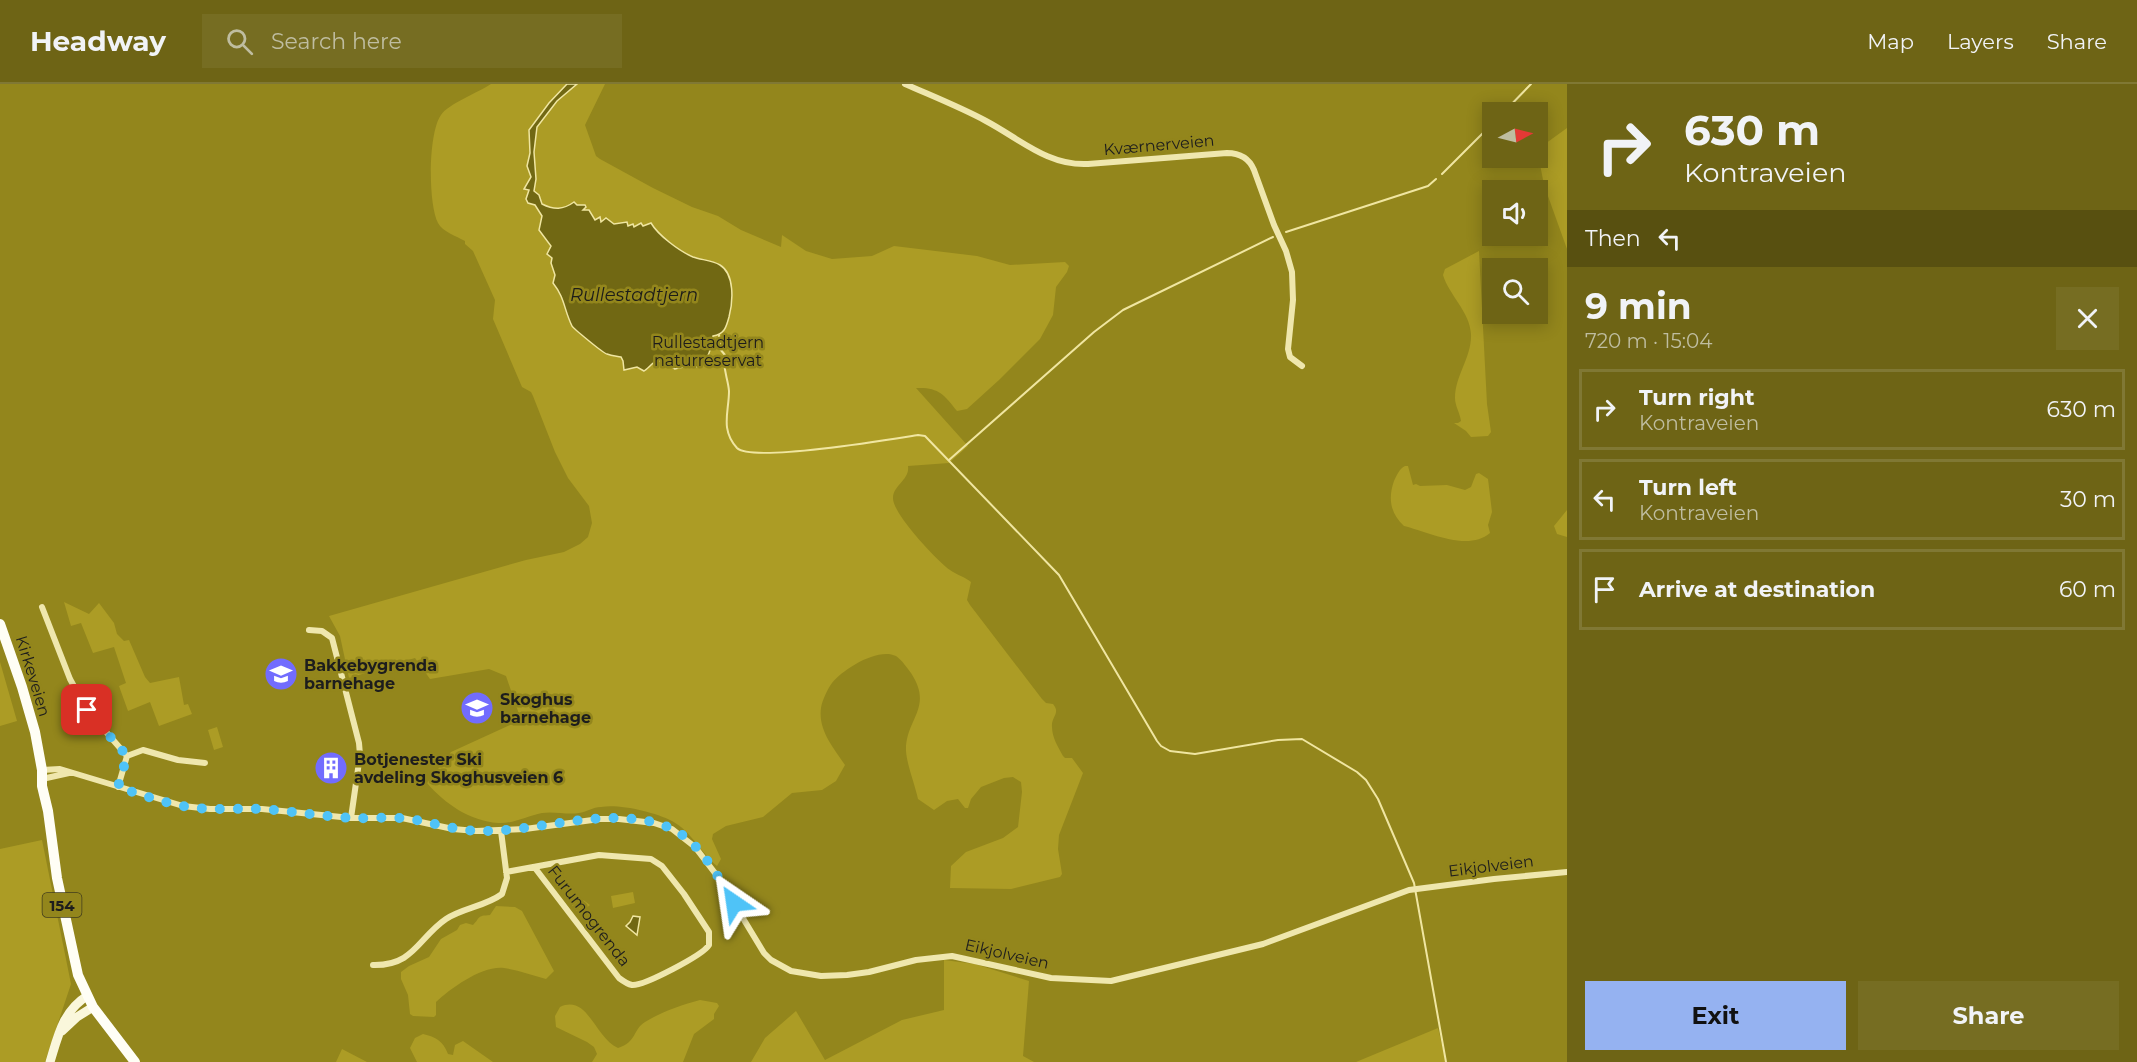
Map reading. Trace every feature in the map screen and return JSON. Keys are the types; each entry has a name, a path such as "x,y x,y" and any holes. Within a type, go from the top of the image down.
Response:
{"main road":[{"name":"Kirkeveien","path":"0,624 22,687 43,775 44,798 70,945 78,975 87,996"},
{"name":"154","path":"87,996 135,1062"},
{"path":"50,1062 69,1010 87,996"},
{"path":"60,1032 76,1017 93,1007"}],"street":[{"name":"Kværnerveien","path":"905,84 972,113 1034,150 1065,163 1112,162 1227,153 1240,155 1247,159 1254,170 1290,264 1293,292 1288,349 1290,357 1302,366"},
{"path":"42,607 67,672 87,710 127,756"},
{"path":"309,630 322,631 332,638 359,743 360,755 351,818"},
{"path":"127,756 142,750 178,760 205,763"},
{"path":"118,787 127,756"},
{"name":"Eikjolveien","path":"43,775 60,769 183,806 227,810 262,809 351,818 402,818 453,829 501,831 600,819 654,823 672,829 695,847 718,877 764,953 771,960 791,971 821,976 858,974 916,960 952,956 1051,978 1111,981 1263,944 1410,890 1567,872"},
{"path":"373,965 391,964 402,960 448,918 500,896 507,884 501,831"},
{"name":"Furumogrenda","path":"506,872 599,855 655,860 684,894 703,922 709,932 709,945 697,957 642,983 629,984 619,978 535,868"}],"green space":[{"name":"Rullestadtjern naturreservat","path":"491,84 605,84 585,125 596,156 653,188 781,247 782,235 806,251 832,259 872,256 894,246 977,256 1010,265 1065,262 1069,266 1056,287 1053,315 1040,339 967,409 957,411 935,390 916,388 968,446 949,463 908,466 908,471 893,498 907,525 926,548 950,570 971,582 967,600 970,605 1042,699 1055,707 1056,713 1052,727 1056,742 1063,756 1072,758 1083,773 1059,835 1058,849 1062,874 1060,877 1011,889 950,888 951,866 966,852 1003,838 1018,827 1021,782 1013,777 1004,778 981,787 971,799 968,808 965,808 958,799 947,801 934,810 918,799 906,751 920,695 911,673 896,656 889,654 880,654 852,666 837,677 827,691 821,708 822,724 827,738 845,765 836,781 822,790 792,793 763,817 726,826 713,834 712,839 721,859 717,866 679,826 647,812 609,806 574,813 542,813 515,821 498,823 468,815 442,798 427,783 451,752 521,720 506,676 489,669 430,679 415,658 349,678 340,636 329,616 526,560 564,552 588,537 592,523 589,506 568,478 531,392 522,387 493,319 495,300 473,251 465,244 465,241 440,226 432,201 432,152 441,115 450,107"},
{"path":"1567,128 1567,249 1548,196 1548,180 1543,180 1541,168 1548,168 1548,142"},
{"path":"1479,251 1487,404 1491,432 1488,436 1471,437 1454,423 1461,421 1455,401 1456,390 1469,350 1471,334 1467,318 1443,275 1445,269"},
{"path":"1405,466 1408,466 1413,485 1447,485 1465,490 1471,487 1476,474 1479,473 1488,479 1492,512 1488,525 1490,533 1471,541 1459,541 1404,526 1393,511 1391,493 1394,481"},
{"path":"1567,510 1567,537 1557,534 1554,526"},
{"path":"64,602 89,614 99,603 114,623 117,634 124,641 129,640 145,677 150,683 179,677 184,705 188,704 192,714 159,726 150,702 128,711 119,686 126,683 114,647 93,653 81,623 71,626"},
{"path":"0,662 17,721 0,726"},
{"path":"217,727 223,747 214,750 208,730"},
{"path":"42,840 71,984 45,1062 0,1062 0,849"},
{"path":"633,892 635,903 613,908 611,896"},
{"path":"578,896 590,905 579,914 567,899"},
{"path":"496,906 515,907 522,911 554,971 546,979 504,968 487,970 459,984 436,1002 434,1017 410,1014 408,995 401,979 401,972 429,957 441,939 457,930 460,925 466,923 473,925 481,916 490,915"},
{"path":"944,960 975,964 1029,981 1023,1056 1034,1062 751,1062 765,1038 796,1011 825,1060 902,1020 944,1010"},
{"path":"700,1000 717,1003 719,1006 714,1019 694,1034 683,1062 592,1062 597,1054 594,1047 556,1027 555,1016 560,1007 570,1005 578,1007 585,1012 603,1036 618,1048 629,1042 645,1022 671,1009"},
{"path":"1438,1028 1446,1062 1356,1062"},
{"path":"423,1034 438,1040 448,1054 453,1055 455,1045 463,1041 493,1062 417,1062 410,1048 415,1038"},
{"path":"342,1049 367,1062 336,1062"}],"water":[{"name":"Rullestadtjern","path":"567,84 577,84 557,101 537,127 534,152 536,179 534,191 539,195 542,204 551,207 562,208 574,202 577,205 585,205 583,210 589,210 595,220 600,217 601,222 606,218 614,224 627,222 628,226 633,224 634,227 641,223 643,226 651,223 682,251 693,257 717,263 725,269 732,289 729,317 723,332 713,336 707,358 697,367 691,365 675,369 658,361 644,371 637,367 624,370 621,357 605,353 572,326 560,294 553,283 555,275 551,263 552,258 547,254 551,246 539,230 542,216 535,205 528,203 526,199 529,190 524,189 531,177 527,166 530,153 529,130"},
{"path":"633,916 640,917 637,935 626,926"}],"waterway":[{"path":"1514,102 1531,84"},
{"path":"1442,174 1482,134"},
{"path":"1286,232 1428,186 1436,179"},
{"path":"949,460 1094,332 1123,310 1273,237"},
{"path":"719,335 720,349 725,355 729,391 727,427 737,448 748,452 794,452 918,435 925,436 1059,575 1161,746 1170,751 1195,754 1278,740 1302,739 1357,772 1366,780 1378,799 1414,883 1446,1062"}],"place":[{"name":"Bakkebygrenda barnehage","path":"281,674"},
{"name":"Skoghus barnehage","path":"477,708"},
{"name":"Botjenester Ski avdeling Skoghusveien 6","path":"331,768"}],"route":[{"path":"87,710 127,756 118,787 183,806 227,810 262,809 351,818 402,818 453,829 476,831 525,829 578,820 600,819 654,823 672,829 695,847 734,903"}]}
